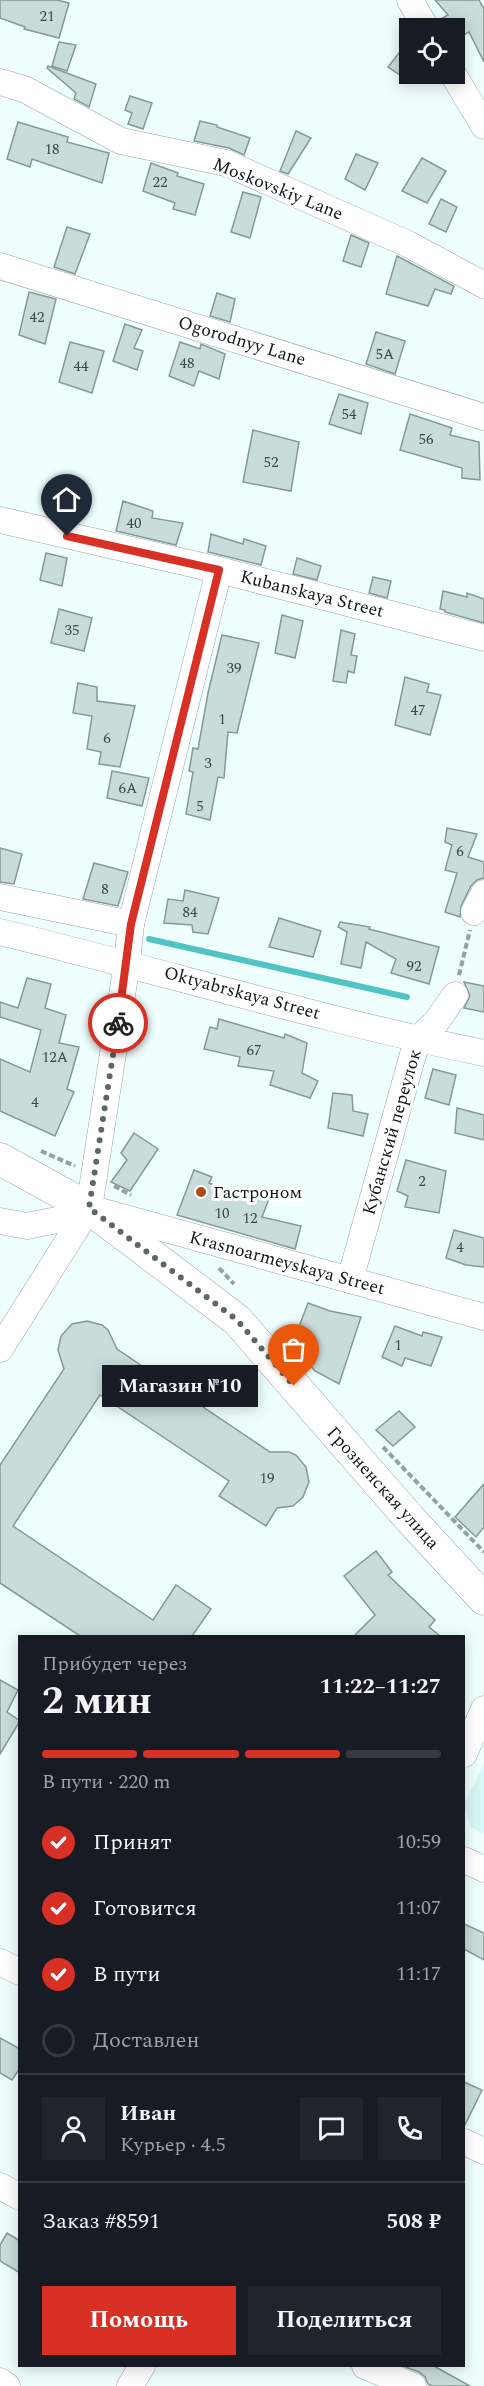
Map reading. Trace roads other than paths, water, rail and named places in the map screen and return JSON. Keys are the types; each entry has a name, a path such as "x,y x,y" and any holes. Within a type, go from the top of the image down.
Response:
{"main road":[{"name":"Грозненская улица","path":"0,1159 89,1208 237,1320 410,1519 484,1599"}],"street":[{"path":"410,0 420,18"},
{"name":"Moskovskiy Lane","path":"0,82 24,89 121,141 226,163 408,244 484,285"},
{"path":"459,84 484,126"},
{"name":"Ogorodnyy Lane","path":"0,266 484,417"},
{"name":"Kubanskaya Street","path":"0,520 219,570 484,638"},
{"path":"0,1349 89,1208 131,924 219,570"},
{"path":"0,897 131,924"},
{"name":"Oktyabrskaya Street","path":"0,932 127,963 417,1040 484,1053"},
{"name":"Кубанский переулок","path":"350,1280 417,1040 437,1021 455,995"},
{"path":"0,1221 27,1226 57,1220 89,1208"},
{"name":"Krasnoarmeyskaya Street","path":"89,1208 484,1317"},
{"path":"465,1752 484,1709"},
{"path":"465,1860 484,1869"},
{"path":"0,1962 18,1971"},
{"path":"465,2142 484,2151"},
{"path":"0,2186 18,2195"},
{"path":"130,2386 141,2367"},
{"path":"367,2367 413,2386"},
{"path":"0,2381 7,2386"}],"waterway":[{"path":"149,939 407,997"}],"place":[{"name":"Гастроном","path":"201,1192"},
{"name":"Магазин №10","path":"294,1386"}]}
